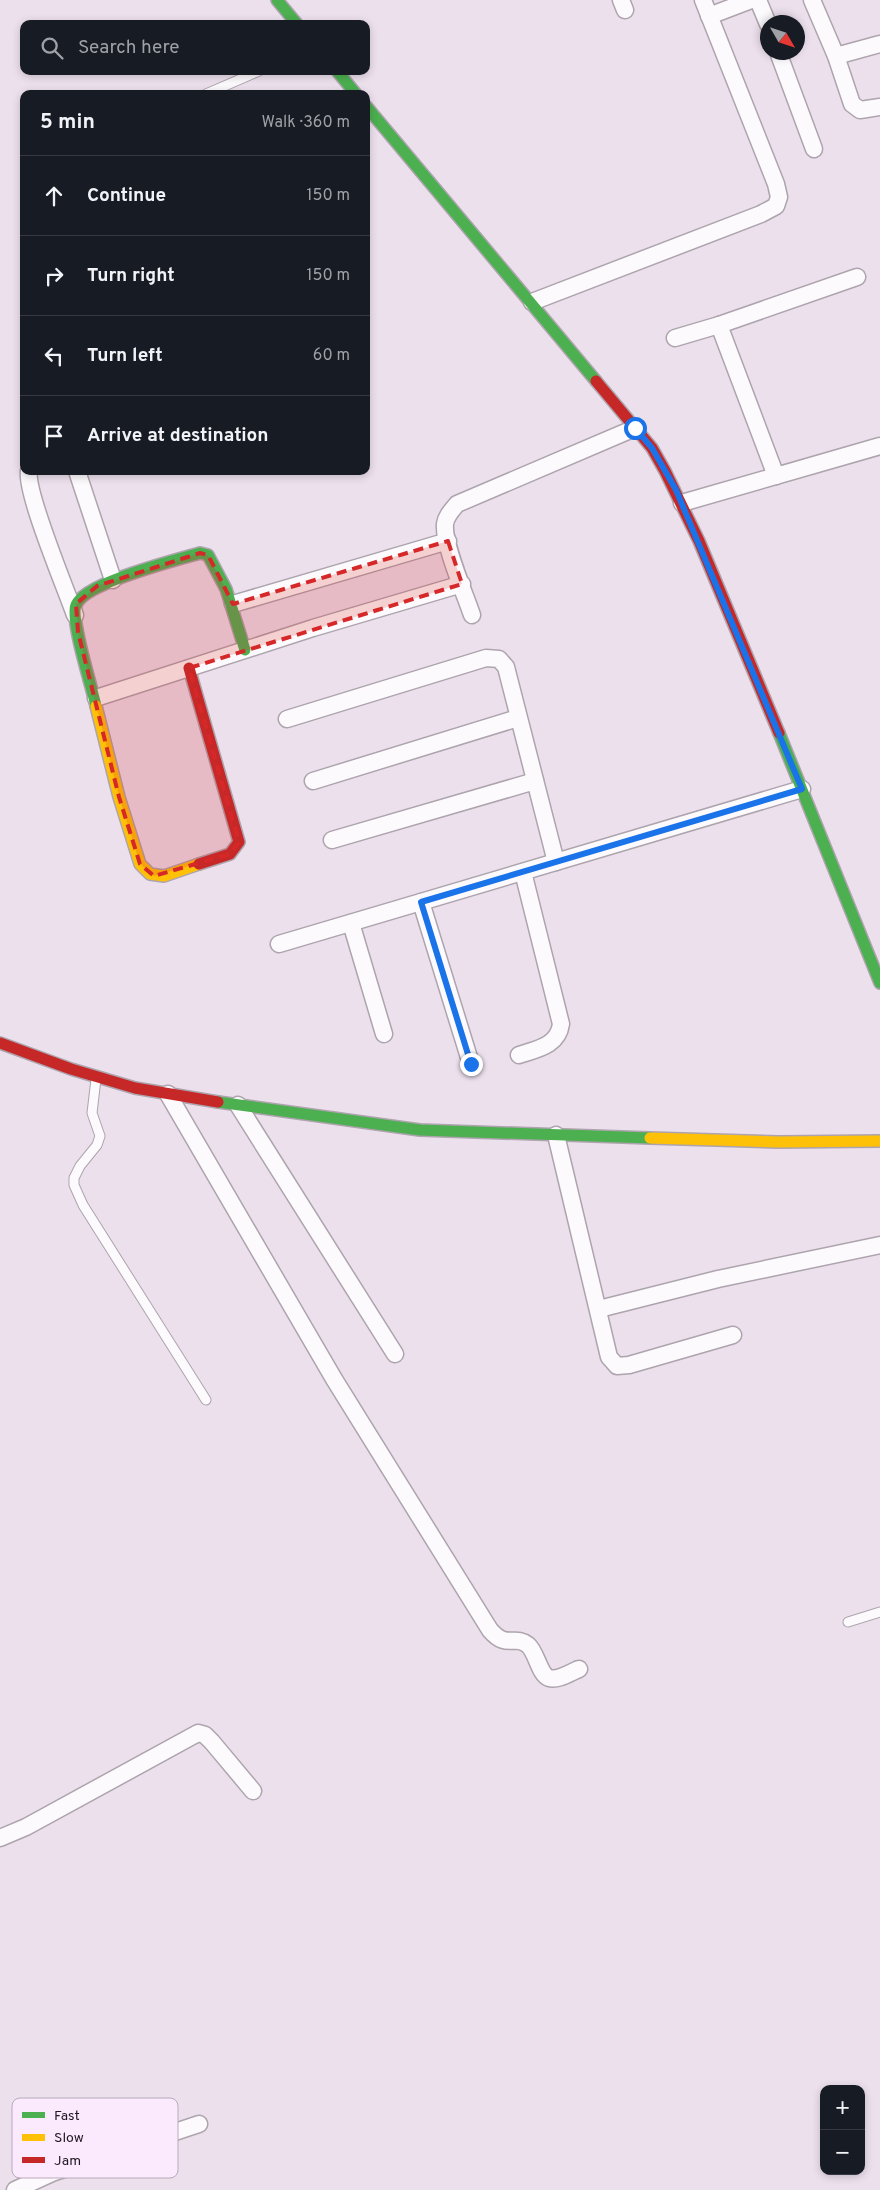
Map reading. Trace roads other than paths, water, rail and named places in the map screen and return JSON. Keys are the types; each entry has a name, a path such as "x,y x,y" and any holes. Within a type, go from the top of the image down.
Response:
{"street":[{"path":"277,0 294,20"},
{"path":"532,302 761,214 776,206 779,197 776,184 703,0"},
{"path":"709,16 751,0"},
{"path":"758,0 764,15"},
{"path":"812,0 836,56 852,104 860,110 880,107"},
{"path":"836,56 880,44"},
{"path":"781,60 814,149"},
{"path":"340,75 353,90"},
{"path":"370,111 532,302 652,448 682,503 802,789 880,983"},
{"path":"675,338 719,325 857,277"},
{"path":"719,325 776,476"},
{"path":"472,615 448,541 445,526 448,514 457,504 635,428"},
{"path":"682,503 880,446"},
{"path":"28,475 35,505 75,615 119,797 140,864 146,872 154,876 164,876 230,854 239,842 189,668"},
{"path":"78,475 113,580"},
{"path":"232,604 448,541"},
{"path":"75,615 76,604 82,595 97,586 200,553 208,555 215,564 232,604 245,650"},
{"path":"96,698 245,650 462,584"},
{"path":"287,719 486,658 499,658 506,667 556,862"},
{"path":"313,781 518,718"},
{"path":"332,840 535,781"},
{"path":"279,944 802,789"},
{"path":"519,1055 555,1041 560,1033 561,1024 523,872"},
{"path":"421,902 471,1064"},
{"path":"351,923 384,1034"},
{"path":"0,1042 135,1088 238,1105 420,1130 778,1142 880,1141"},
{"path":"168,1094 334,1379 490,1630 498,1639 504,1642 521,1642 528,1645 545,1675 550,1678 558,1678 579,1669"},
{"path":"238,1105 395,1354"},
{"path":"556,1135 609,1357 617,1366 629,1365 734,1335"},
{"path":"599,1309 718,1279 880,1245"},
{"path":"0,1838 34,1823 198,1733 205,1734 253,1790"},
{"path":"178,2131 199,2124"},
{"path":"15,2190 41,2178"}],"lane":[{"path":"215,90 250,75"},
{"path":"96,1076 92,1114 100,1136 97,1145 80,1166 74,1178 74,1185 83,1205 206,1400"},
{"path":"848,1622 880,1612"}]}
